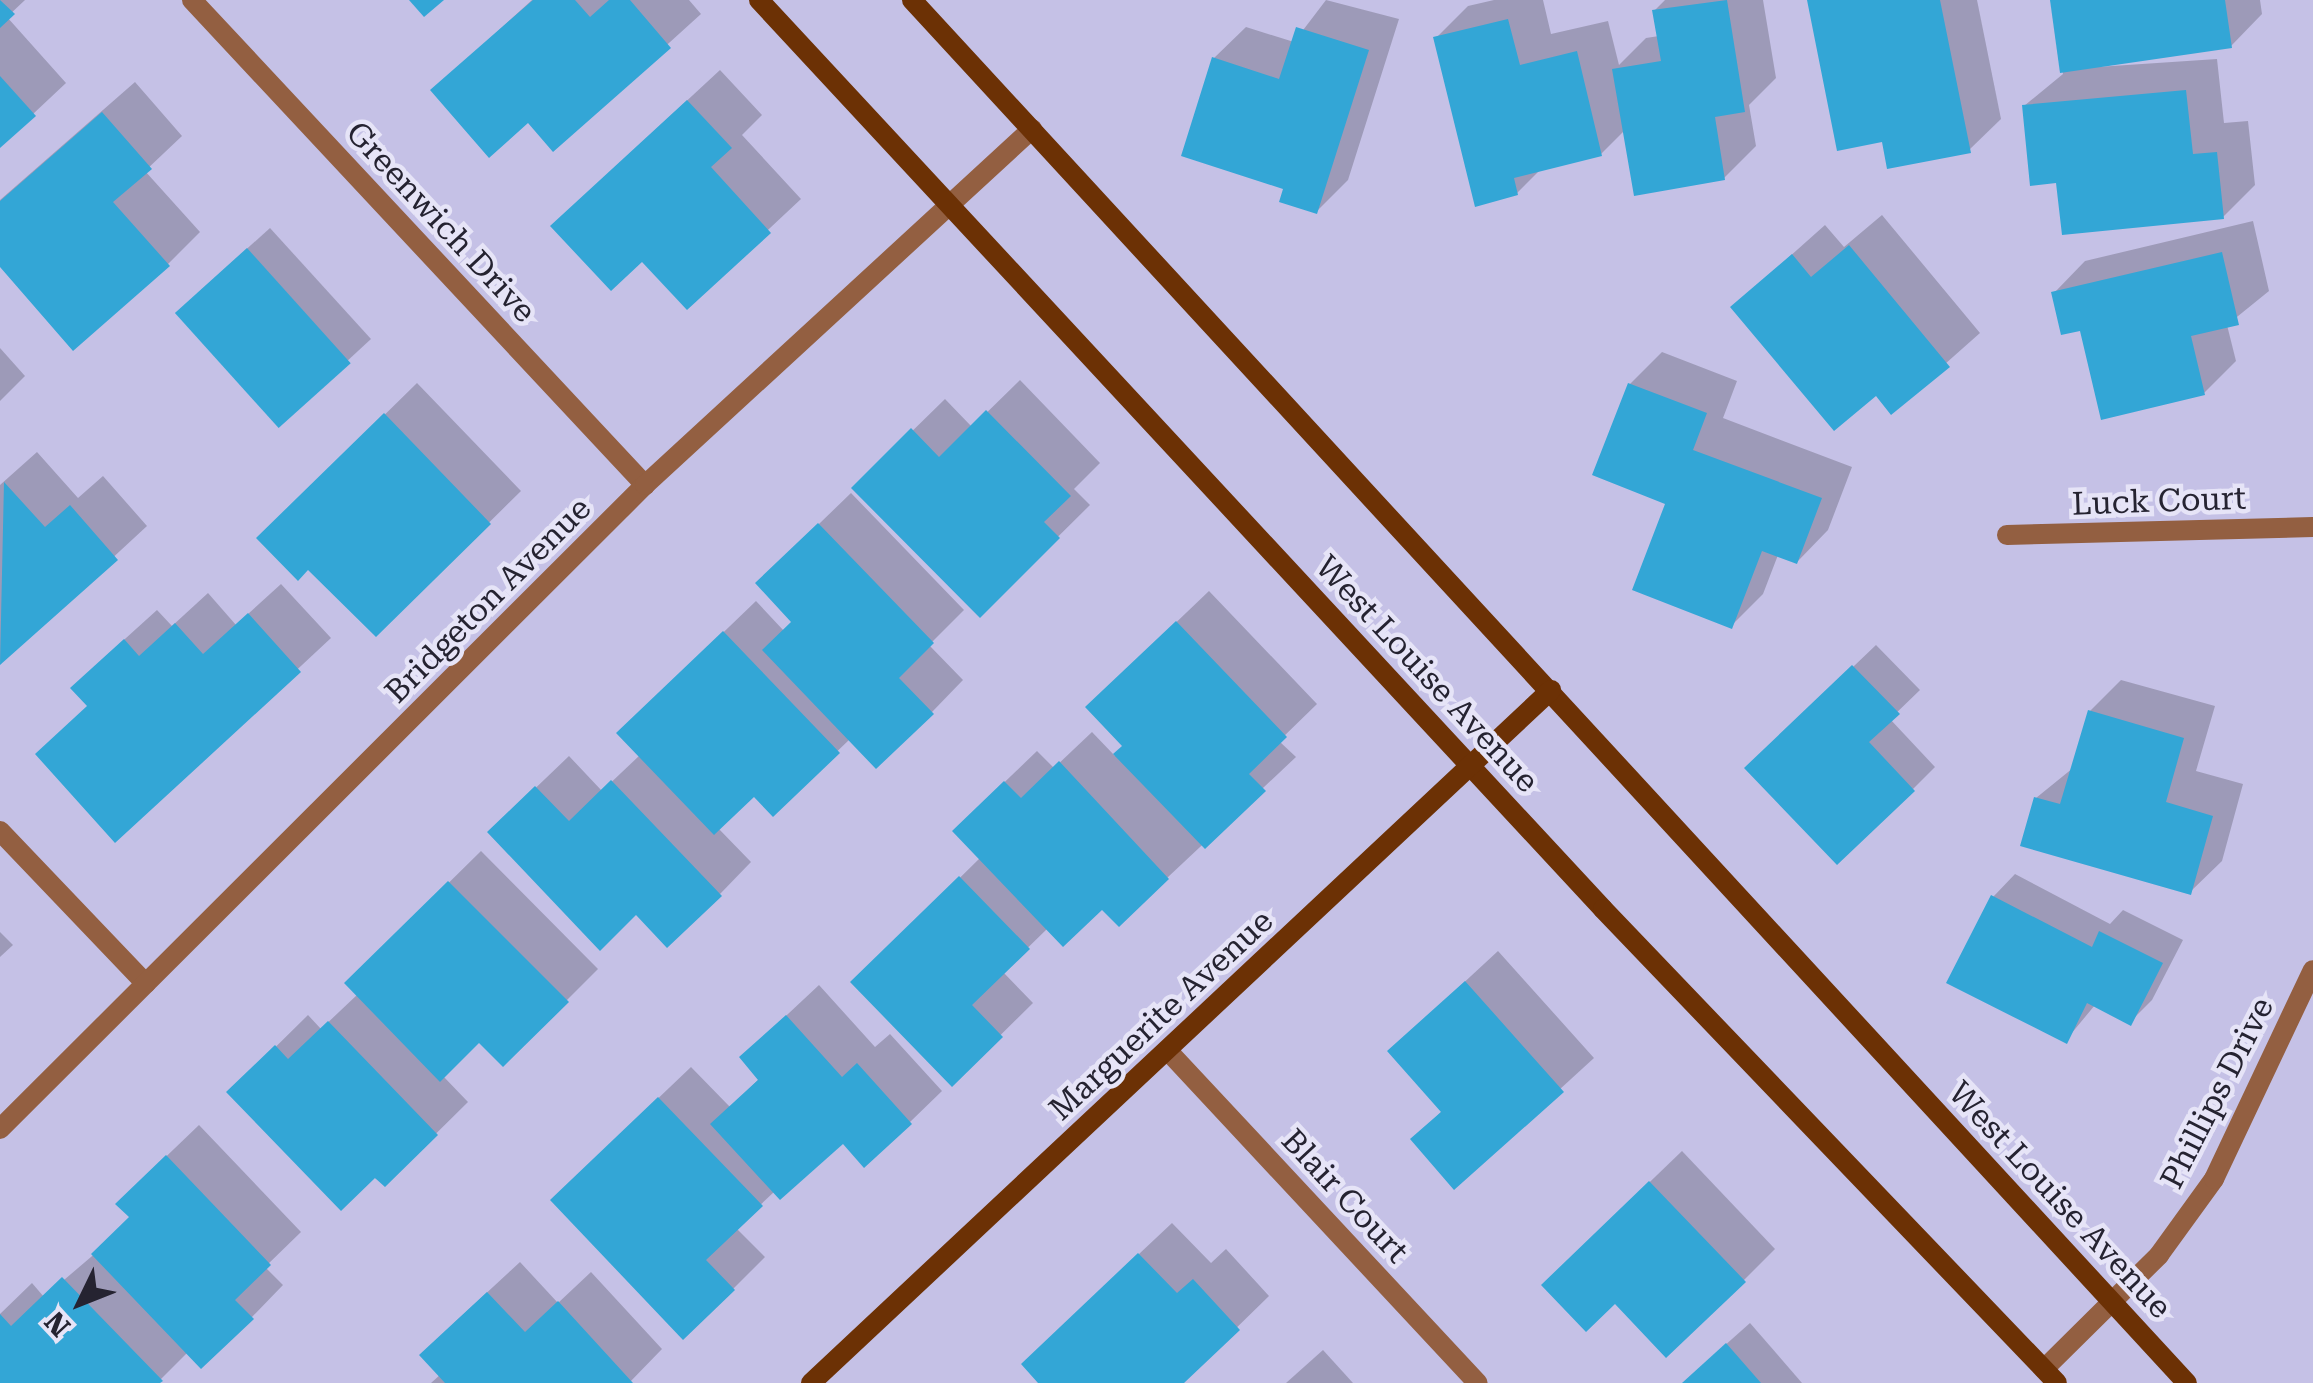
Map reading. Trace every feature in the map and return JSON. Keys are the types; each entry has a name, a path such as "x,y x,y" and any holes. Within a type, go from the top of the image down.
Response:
{"main road":[{"name":"West Louise Avenue","path":"759,0 1470,763 2050,1376"},
{"name":"West Louise Avenue","path":"912,0 2187,1383"},
{"name":"Marguerite Avenue","path":"811,1383 1551,690"}],"street":[{"name":"Greenwich Drive","path":"192,0 645,485"},
{"name":"Bridgeton Avenue","path":"0,1130 645,485 951,208 1032,129"},
{"name":"Luck Court","path":"2007,536 2313,527"},
{"path":"0,830 146,984"},
{"name":"Phillips Drive","path":"2050,1376 2214,1179 2313,970"},
{"name":"Blair Court","path":"1168,1051 1478,1383"}],"building":[{"path":"0,0 15,14 0,28"},
{"path":"409,0 444,0 424,17"},
{"path":"533,0 575,0 590,17 609,0 630,0 671,48 553,152 528,123 489,158 430,90"},
{"path":"1727,0 1745,112 1715,117 1725,180 1634,196 1612,69 1661,61 1652,10"},
{"path":"1807,0 1940,0 1971,153 1887,169 1882,142 1837,151"},
{"path":"2050,0 2225,0 2232,48 2060,73"},
{"path":"1508,19 1520,65 1577,51 1602,156 1514,178 1518,195 1475,207 1433,37"},
{"path":"1296,27 1369,50 1317,214 1279,202 1283,189 1181,156 1212,57 1279,79"},
{"path":"0,76 36,116 0,148"},
{"path":"2186,90 2193,154 2217,152 2224,219 2062,235 2056,183 2030,186 2022,105"},
{"path":"687,100 732,148 711,167 771,233 687,310 642,262 611,291 550,226"},
{"path":"102,112 152,169 113,202 170,266 73,351 0,267 0,201"},
{"path":"1849,245 1950,367 1891,415 1876,396 1834,431 1730,307 1792,254 1811,277"},
{"path":"247,248 351,363 279,428 175,313"},
{"path":"2222,252 2239,325 2191,336 2205,395 2101,420 2080,331 2061,335 2051,292"},
{"path":"1628,383 1707,413 1693,450 1822,498 1797,564 1762,551 1732,629 1632,590 1665,504 1592,475"},
{"path":"986,410 1071,496 1044,522 1060,538 980,618 851,488 911,428 939,457"},
{"path":"384,413 491,524 376,637 308,570 298,581 256,538"},
{"path":"4,482 45,527 70,505 118,560 0,665"},
{"path":"818,523 934,643 899,678 934,714 876,769 762,650 791,622 755,583"},
{"path":"248,613 301,672 115,843 35,754 87,706 70,688 124,639 139,656 175,623 203,654"},
{"path":"1176,621 1287,737 1249,774 1266,791 1205,849 1113,754 1122,746 1085,707"},
{"path":"723,631 840,753 773,817 754,797 714,835 616,733"},
{"path":"1852,665 1900,714 1869,742 1915,791 1837,865 1744,768"},
{"path":"2088,710 2184,738 2166,802 2213,816 2191,895 2020,846 2034,797 2060,804"},
{"path":"1059,761 1169,879 1119,927 1102,910 1063,947 952,831 1004,781 1021,798"},
{"path":"611,780 722,896 667,948 636,915 600,951 487,832 535,786 569,821"},
{"path":"959,876 1030,949 972,1005 1003,1037 952,1087 850,982"},
{"path":"448,881 569,1002 503,1067 479,1043 440,1082 344,983"},
{"path":"1991,895 2092,947 2099,931 2163,963 2131,1026 2087,1003 2067,1044 1946,983"},
{"path":"1465,981 1564,1092 1454,1190 1410,1139 1441,1112 1387,1051"},
{"path":"786,1015 842,1077 857,1063 912,1124 864,1168 843,1144 780,1200 710,1124 758,1080 739,1057"},
{"path":"328,1021 438,1135 385,1187 375,1178 341,1211 226,1092 275,1045 288,1059"},
{"path":"658,1097 763,1206 706,1260 735,1290 683,1340 550,1200"},
{"path":"166,1155 271,1265 235,1300 254,1319 201,1369 91,1254 129,1217 115,1204"},
{"path":"1649,1181 1746,1282 1666,1358 1615,1304 1586,1332 1541,1285"},
{"path":"1138,1253 1177,1293 1193,1279 1240,1330 1184,1383 1038,1383 1021,1364"},
{"path":"62,1277 163,1381 0,1383 0,1314 11,1326"},
{"path":"487,1292 525,1332 558,1301 633,1383 445,1383 419,1355"},
{"path":"1726,1343 1761,1383 1682,1383"}]}
